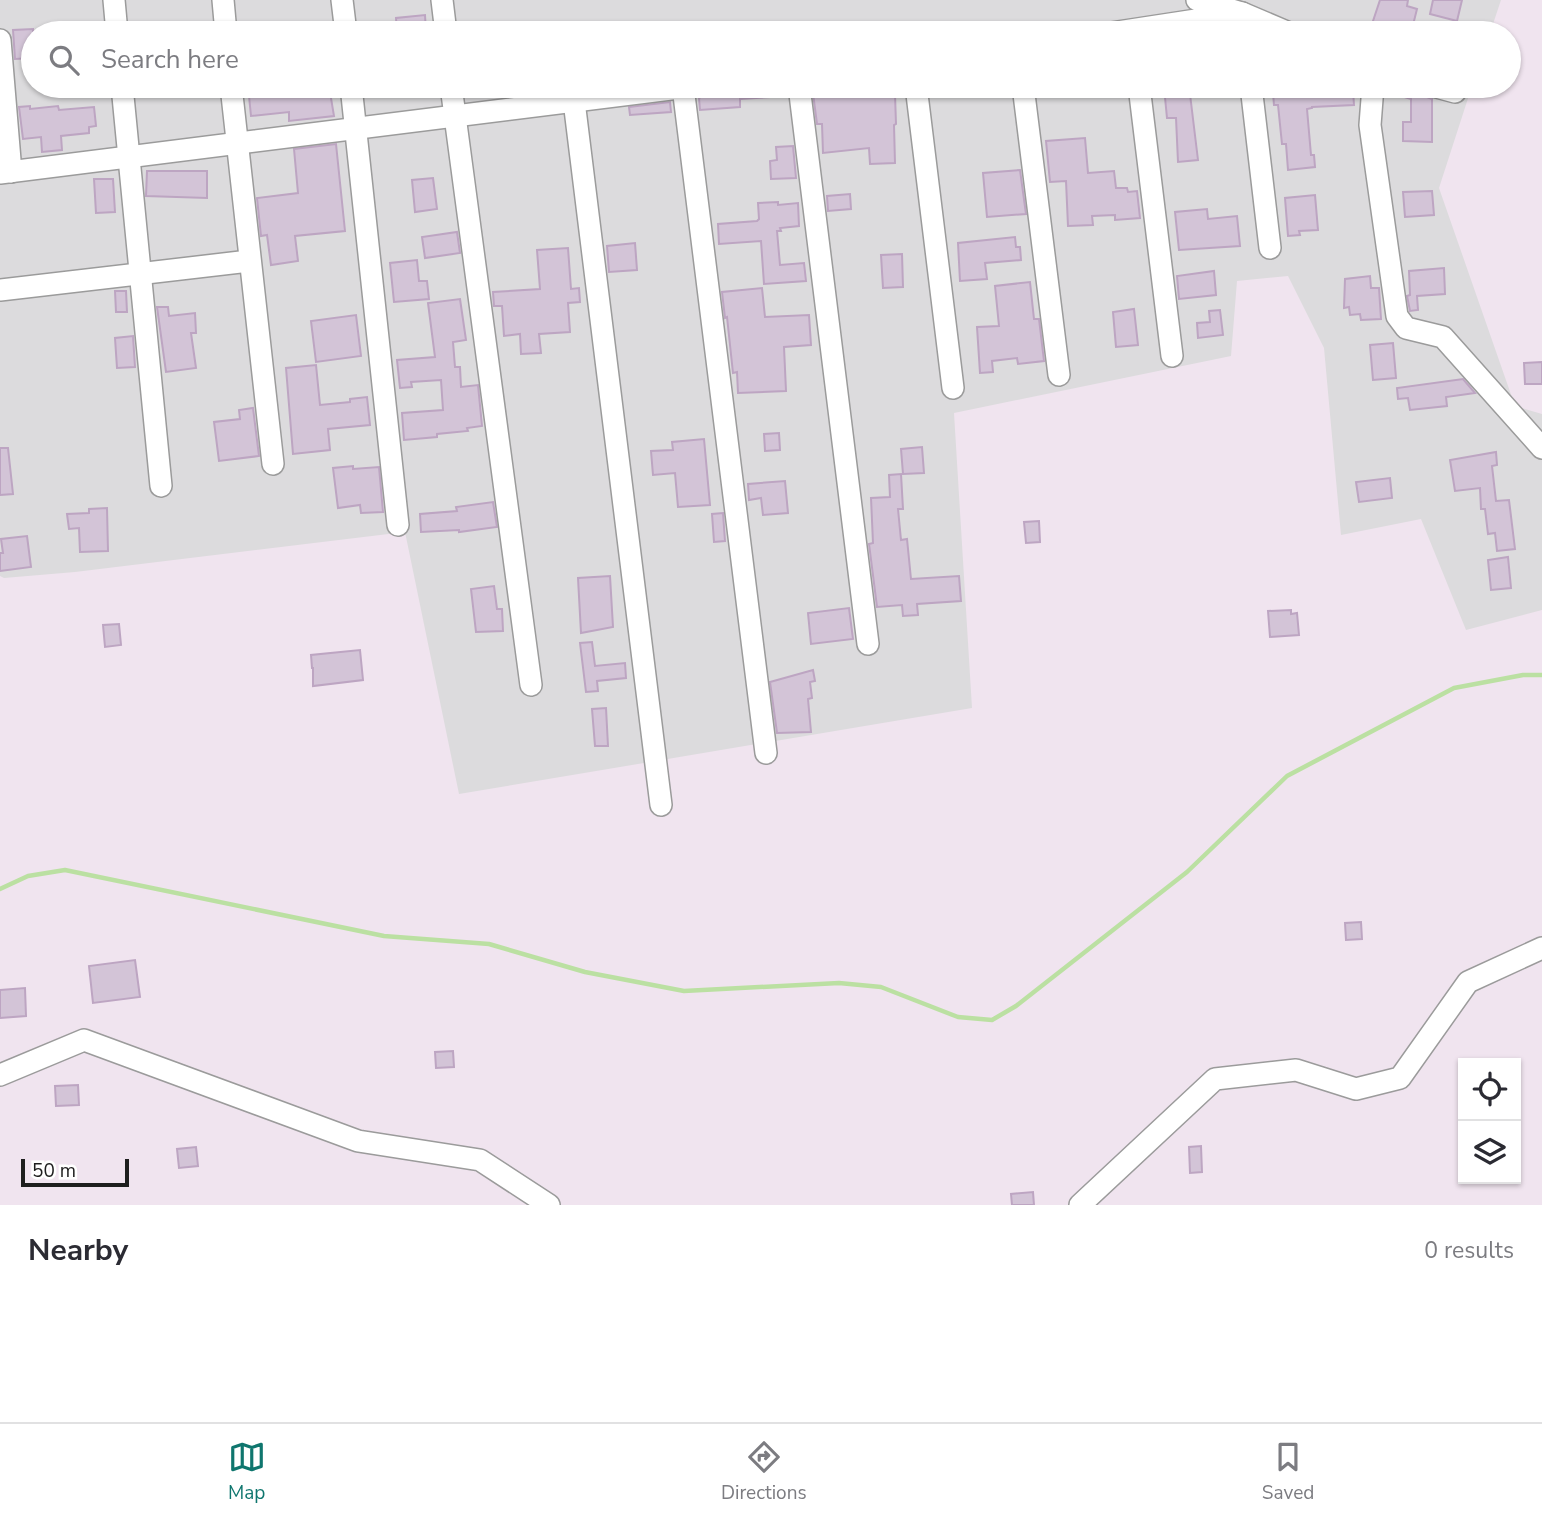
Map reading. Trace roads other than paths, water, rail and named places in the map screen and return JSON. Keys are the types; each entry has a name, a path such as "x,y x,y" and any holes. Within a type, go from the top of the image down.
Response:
{"street":[{"path":"114,0 116,21"},
{"path":"223,0 225,21"},
{"path":"342,0 345,21"},
{"path":"442,0 445,21"},
{"path":"1197,0 1220,3 1242,21"},
{"path":"0,40 6,172 598,98"},
{"path":"123,98 161,486"},
{"path":"232,98 273,464"},
{"path":"352,98 398,525"},
{"path":"452,98 531,685"},
{"path":"690,98 766,753"},
{"path":"800,98 868,644"},
{"path":"917,98 953,388"},
{"path":"1024,98 1059,375"},
{"path":"1140,98 1172,356"},
{"path":"1252,98 1270,248"},
{"path":"1372,98 1370,125 1397,316 1406,328 1443,337 1542,448"},
{"path":"573,101 661,805"},
{"path":"0,290 249,261"},
{"path":"1080,1205 1215,1079 1296,1070 1356,1089 1400,1078 1468,982 1542,948"},
{"path":"0,1075 84,1040 358,1141 480,1160 549,1205"}],"waterway":[{"path":"0,889 28,876 65,870 384,936 489,944 585,972 684,991 839,983 881,987 958,1017 992,1020 1016,1006 1187,872 1287,776 1454,688 1523,675 1542,675"}]}
